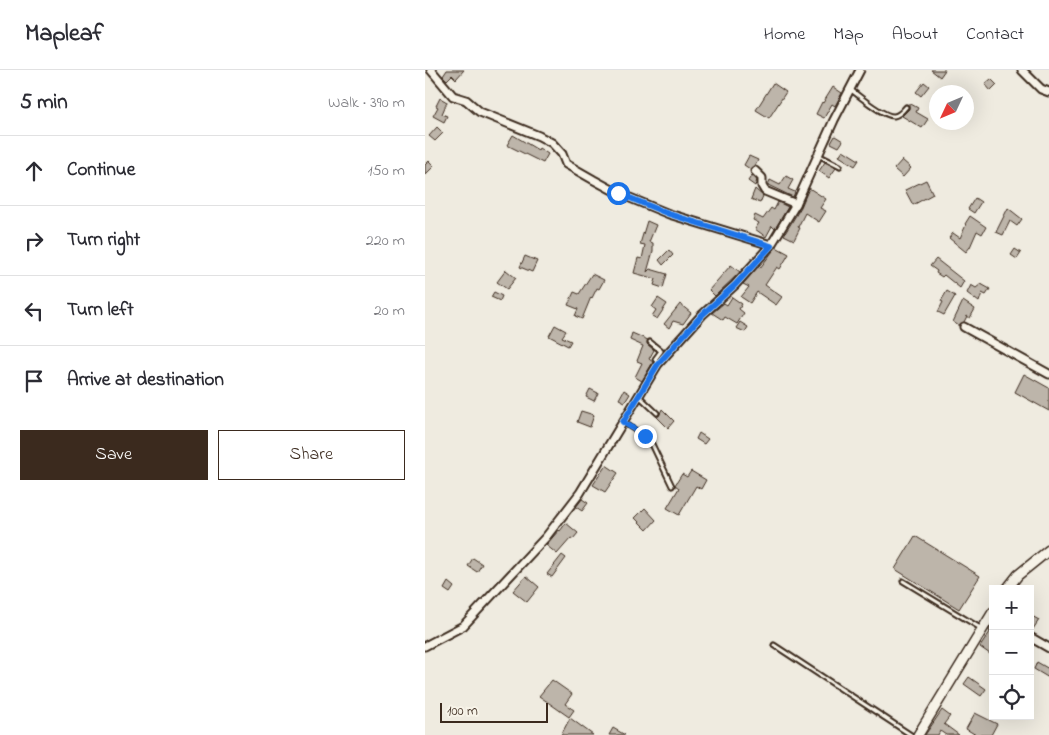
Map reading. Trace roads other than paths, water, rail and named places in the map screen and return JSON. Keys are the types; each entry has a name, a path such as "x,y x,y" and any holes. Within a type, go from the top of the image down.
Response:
{"street":[{"path":"431,70 453,96 466,100 480,112 552,143 562,154 566,164 618,193 669,214 771,246"},
{"path":"425,646 463,626 546,537 580,493 658,364 702,315 735,285 771,246 796,204 860,70"},
{"path":"1022,70 1041,89 1049,92"},
{"path":"755,171 762,178 762,186 765,191 796,204"},
{"path":"964,327 1049,374"},
{"path":"1010,585 1018,575 1049,550"},
{"path":"918,735 989,618"},
{"path":"1034,639 1049,648"}],"lane":[{"path":"850,89 884,114 892,117 900,114 906,107"},
{"path":"818,155 840,166"},
{"path":"650,342 661,351 655,359 658,364"},
{"path":"639,396 657,413"},
{"path":"623,422 650,440 672,486"},
{"path":"903,581 982,629"},
{"path":"774,645 911,735"}]}
